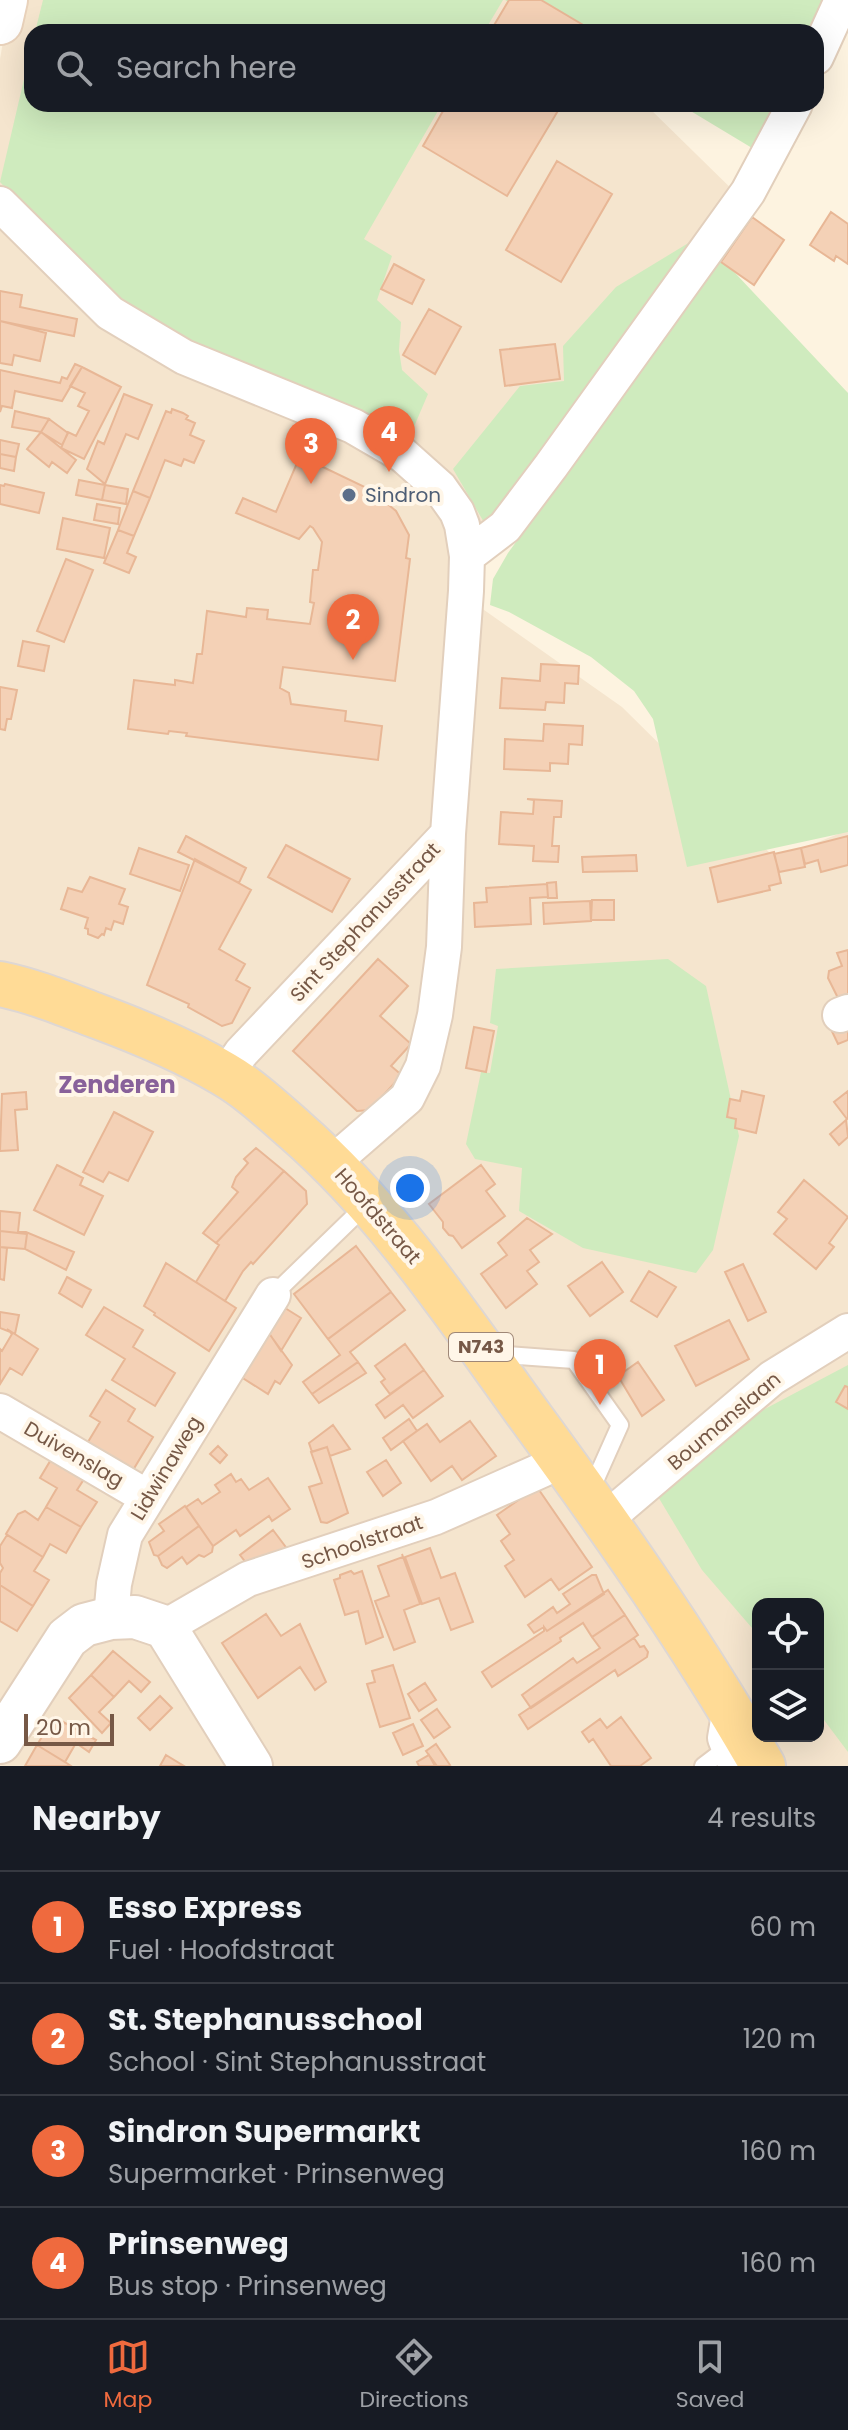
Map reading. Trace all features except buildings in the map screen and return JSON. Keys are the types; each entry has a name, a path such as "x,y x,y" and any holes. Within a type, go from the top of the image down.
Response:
{"main road":[{"path":"0,22 5,0"},
{"name":"Hoofdstraat","path":"0,984 28,990 127,1027 226,1075 262,1101 332,1163 432,1279 648,1580 742,1677 736,1743"},
{"path":"782,1742 797,1766"}],"street":[{"path":"824,39 842,0"},
{"path":"467,556 505,527 560,454 748,192 791,112"},
{"name":"Sint Stephanusstraat","path":"0,204 110,313 184,357 353,426 403,455 440,488 462,525 467,556 448,834 241,1053 226,1075"},
{"path":"332,1163 407,1098 423,1066 435,1015 444,947 448,834"},
{"name":"Lidwinaweg","path":"111,1618 116,1572 125,1535 273,1295"},
{"name":"Boumanslaan","path":"597,1507 772,1378 848,1331"},
{"name":"Duivenslag","path":"0,1411 147,1497"},
{"name":"Schoolstraat","path":"165,1627 248,1579 436,1517 542,1470 560,1457"},
{"path":"0,1742 67,1638 84,1625 111,1618 135,1617 165,1627 251,1766"}],"lane":[{"name":"Lidwinaweg","path":"273,1295 369,1203"},
{"path":"486,1354 574,1360 620,1425 597,1507"}],"shaded area":[{"path":"10,0 539,0 563,24 24,24 24,112 653,112 745,202 467,556 477,605 622,707 776,859 848,830 848,1766 0,1766 0,59"}],"green space":[{"path":"43,0 503,0 489,24 37,24"},
{"path":"505,0 830,0 819,24 546,24"},
{"path":"24,79 24,112 437,112 364,239 392,256 377,300 401,322 399,350 402,370 428,394 410,436 185,343 144,319 90,276 0,182"},
{"path":"692,112 778,112 757,151"},
{"path":"700,236 485,524 453,469 520,386 564,381 563,346 616,287"},
{"path":"722,259 848,393 848,832 687,867 653,719 634,691 591,657 509,612 490,605 493,579 508,553"},
{"path":"668,959 706,986 739,1136 713,1250 696,1273 583,1248 519,1211 522,1168 475,1159 466,1144 481,1072 490,1073 498,1026 490,1023 496,969"},
{"path":"848,1365 848,1752 824,1720 824,1598 752,1598 752,1628 702,1570 657,1495 714,1436"}],"place":[{"name":"Prinsenweg","path":"389,472"},
{"name":"Sindron Supermarkt","path":"311,484"},
{"name":"Sindron","path":"349,495"},
{"name":"St. Stephanusschool","path":"353,660"},
{"name":"Esso Express","path":"600,1405"}],"district":[{"name":"Zenderen","path":"117,1085"}]}
